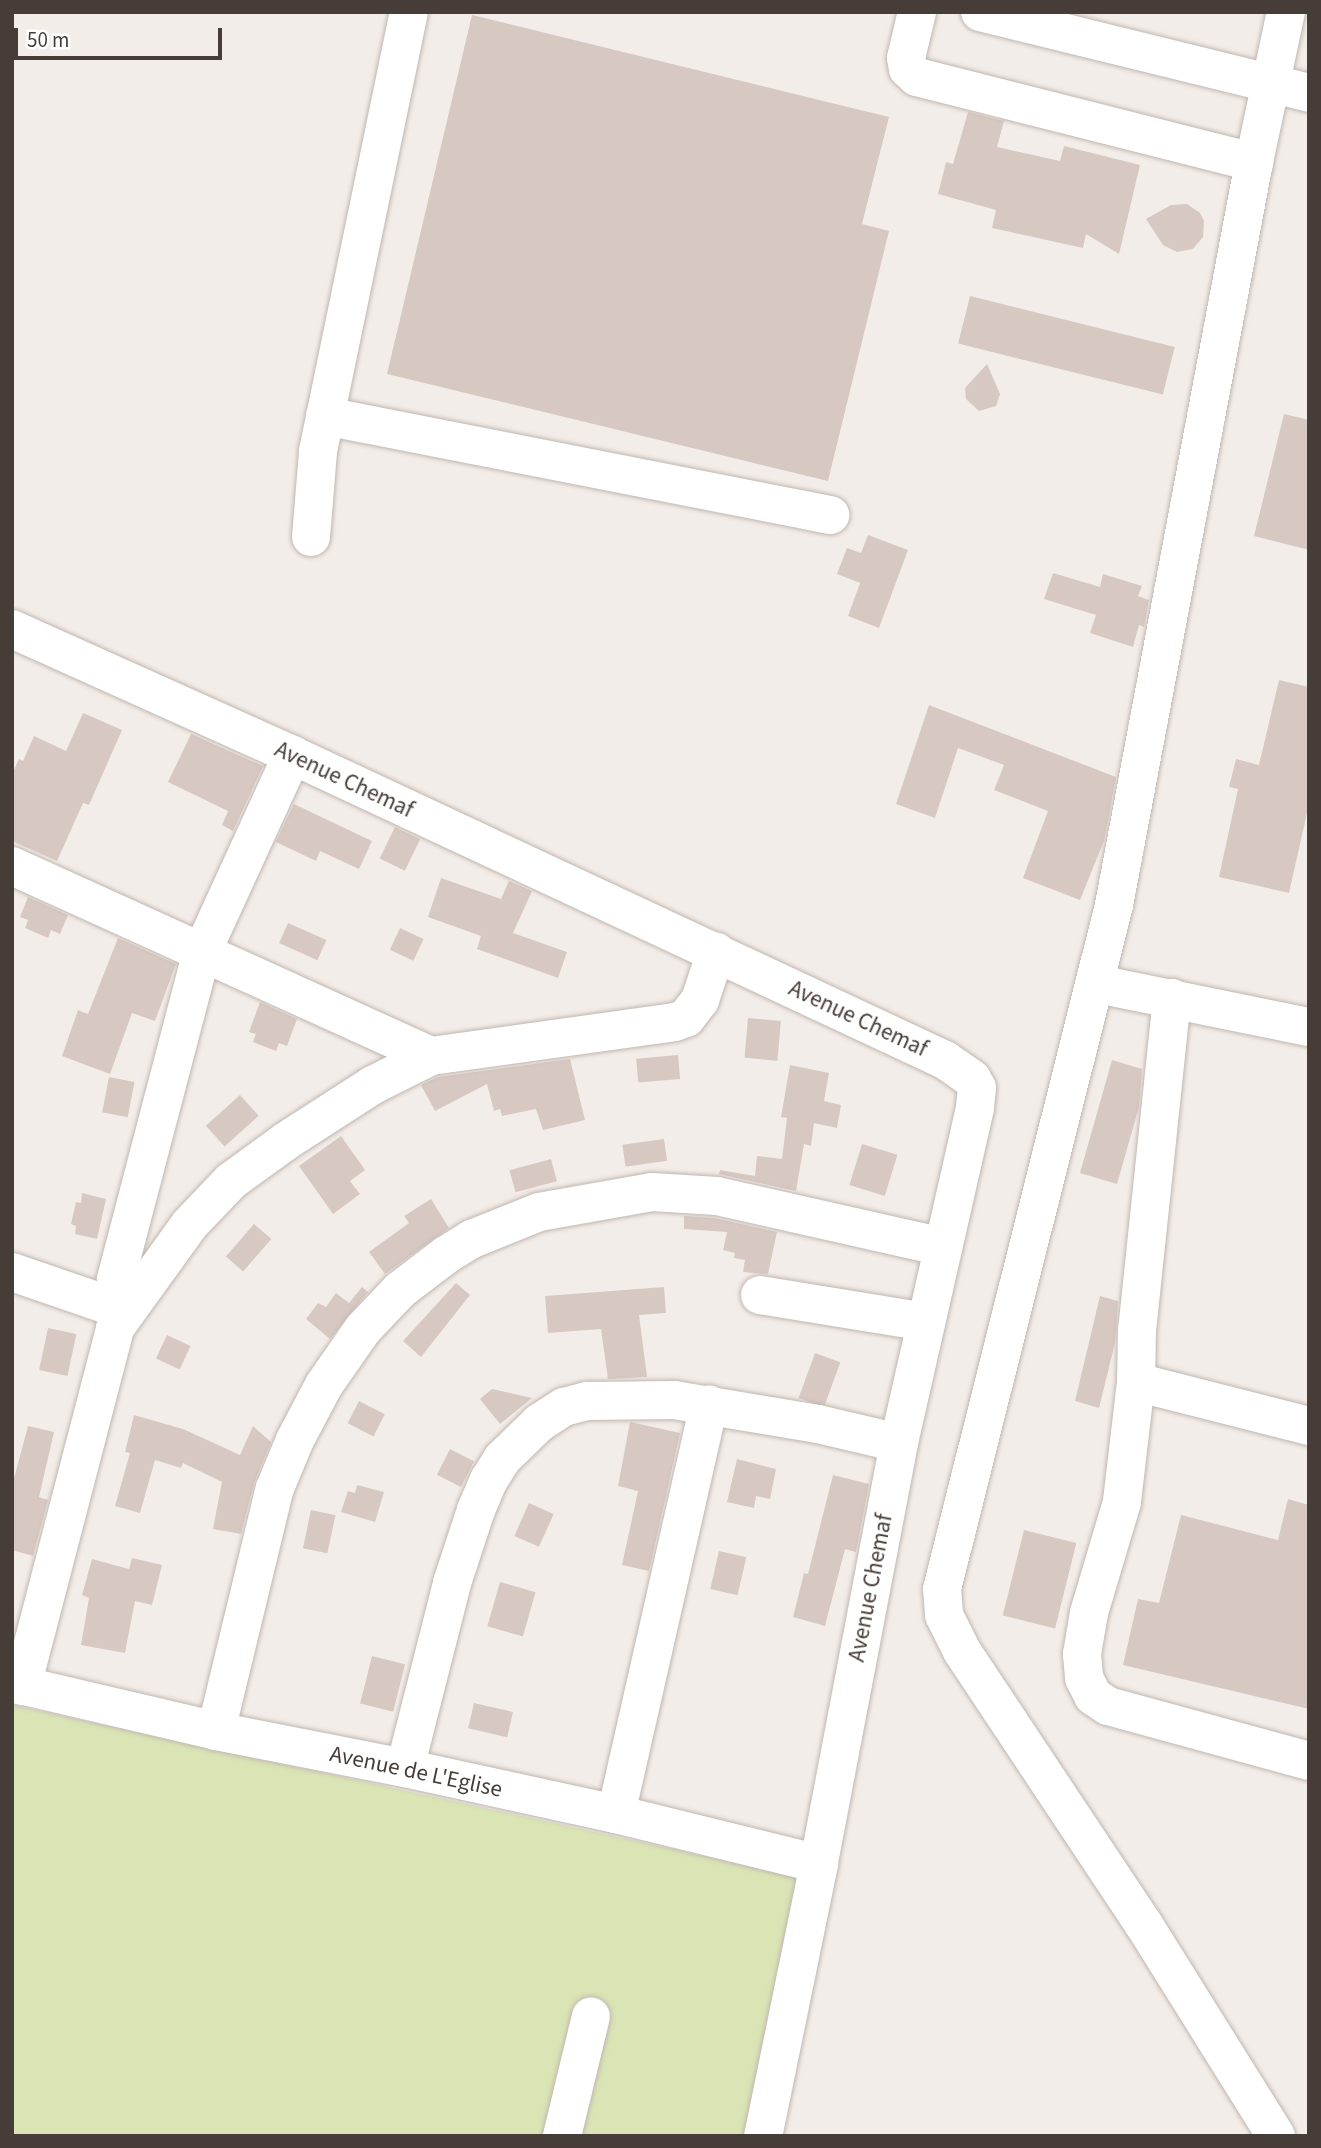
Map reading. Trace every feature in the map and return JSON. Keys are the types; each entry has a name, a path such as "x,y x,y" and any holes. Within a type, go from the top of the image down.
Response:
{"street":[{"path":"311,537 318,451 409,12"},
{"path":"917,12 906,58 908,69 917,77 1254,162"},
{"path":"980,12 1309,93"},
{"path":"1276,2136 1144,1925 962,1651 944,1615 942,1589 1097,984 1254,162 1286,12"},
{"path":"325,416 830,515"},
{"name":"Avenue Chemaf","path":"12,629 292,755 716,952 945,1060 972,1079 977,1100 899,1443 820,1864 762,2136"},
{"path":"125,1311 118,1296 116,1279 202,952 292,755"},
{"path":"12,866 431,1056"},
{"path":"17,1684 108,1348 125,1311 190,1224 231,1181 373,1085 431,1056 675,1022 686,1018 700,1000 716,952"},
{"path":"1097,984 1309,1027"},
{"path":"1172,998 1122,1502 1089,1613 1082,1654 1084,1678 1093,1696 1108,1706 1309,1761"},
{"path":"216,1731 275,1488 295,1440 324,1385 363,1329 400,1290 446,1255 472,1238 539,1212 652,1192 717,1196 943,1247"},
{"path":"12,1272 125,1311"},
{"path":"760,1295 926,1322"},
{"path":"1136,1382 1309,1426"},
{"path":"405,1768 452,1584 480,1500 502,1459 539,1423 564,1407 587,1401 674,1400 709,1404 899,1443"},
{"path":"616,1814 709,1404"},
{"name":"Avenue de L'Eglise","path":"17,1684 216,1731 405,1768 616,1814 820,1864"},
{"path":"562,2136 591,2016"}],"green space":[{"path":"12,1705 815,1880 776,2136 12,2136"}],"building":[{"path":"472,15 889,117 862,224 889,231 828,481 387,374"},
{"path":"968,112 1004,121 997,147 1060,161 1064,146 1140,165 1119,254 1086,234 1083,248 992,228 996,210 938,194 946,162 953,164"},
{"path":"1187,204 1200,213 1204,221 1203,237 1193,249 1177,252 1163,245 1146,219 1171,205"},
{"path":"970,296 1175,347 1163,395 958,344"},
{"path":"987,364 1000,394 996,406 979,411 966,399 965,388"},
{"path":"1284,414 1309,420 1309,550 1254,536"},
{"path":"868,535 908,550 879,628 848,616 860,583 837,574 847,548 861,553"},
{"path":"1053,573 1100,587 1103,574 1142,586 1138,596 1149,600 1144,627 1139,625 1133,647 1090,633 1096,615 1044,599"},
{"path":"1279,680 1309,687 1309,804 1289,893 1219,877 1238,789 1229,787 1236,759 1259,765"},
{"path":"929,705 1116,777 1104,841 1080,900 1023,878 1048,811 994,790 1004,765 958,748 935,818 896,804"},
{"path":"83,713 122,730 89,805 83,803 57,861 12,841 12,774 19,759 23,761 34,736 66,751"},
{"path":"191,734 263,766 233,831 222,825 228,811 168,782"},
{"path":"294,804 372,841 359,869 320,851 316,861 276,842"},
{"path":"395,827 420,839 405,871 380,858"},
{"path":"441,878 501,899 509,881 532,891 513,933 567,952 558,978 477,949 481,936 428,917"},
{"path":"28,897 68,915 60,934 51,930 48,938 25,928 28,920 20,917"},
{"path":"288,923 326,940 317,960 279,943"},
{"path":"400,928 424,939 413,961 390,950"},
{"path":"118,938 176,964 155,1021 132,1013 110,1074 62,1056 78,1010 88,1014"},
{"path":"260,1002 297,1019 287,1046 279,1043 276,1051 253,1042 256,1034 249,1032"},
{"path":"748,1018 781,1021 777,1061 745,1058"},
{"path":"678,1055 680,1079 638,1083 636,1059"},
{"path":"570,1059 585,1120 543,1130 536,1109 502,1116 500,1109 494,1111 487,1084 435,1111 421,1085 438,1077"},
{"path":"1112,1060 1142,1069 1139,1107 1117,1184 1080,1173"},
{"path":"790,1065 829,1073 824,1101 841,1105 837,1128 814,1123 811,1146 804,1144 796,1191 719,1174 720,1170 755,1176 757,1156 782,1159 787,1118 781,1117"},
{"path":"109,1077 135,1082 128,1117 102,1112"},
{"path":"240,1095 259,1116 225,1147 206,1126"},
{"path":"341,1136 365,1170 350,1181 360,1194 333,1214 299,1166"},
{"path":"664,1139 667,1161 625,1167 622,1145"},
{"path":"862,1144 897,1155 885,1196 849,1185"},
{"path":"551,1159 557,1181 515,1192 509,1170"},
{"path":"82,1193 106,1199 97,1239 75,1234 76,1226 71,1224 76,1202 81,1203"},
{"path":"431,1199 449,1228 385,1274 369,1252 409,1223 404,1216"},
{"path":"684,1216 714,1218 777,1232 768,1274 743,1272 745,1260 734,1258 735,1253 723,1250 727,1232 684,1229"},
{"path":"254,1224 271,1239 243,1272 226,1256"},
{"path":"456,1283 470,1295 421,1357 403,1341"},
{"path":"362,1287 368,1292 330,1339 306,1319 318,1303 326,1307 336,1293 349,1303"},
{"path":"664,1287 666,1313 639,1315 647,1377 608,1379 601,1329 548,1333 545,1296"},
{"path":"1100,1296 1118,1301 1115,1343 1099,1408 1075,1401"},
{"path":"48,1328 76,1334 67,1376 39,1370"},
{"path":"167,1335 191,1346 180,1370 156,1359"},
{"path":"815,1353 840,1362 824,1407 799,1398"},
{"path":"492,1389 532,1398 500,1424 480,1399"},
{"path":"359,1401 385,1414 373,1436 348,1423"},
{"path":"134,1415 183,1429 240,1455 253,1426 271,1442 254,1483 241,1534 213,1529 222,1482 183,1463 181,1468 155,1460 140,1513 115,1506 130,1453 125,1452"},
{"path":"630,1422 680,1433 649,1571 622,1565 638,1491 618,1486"},
{"path":"28,1426 54,1432 39,1497 48,1500 33,1556 12,1550 12,1486"},
{"path":"450,1449 474,1461 461,1487 437,1475"},
{"path":"737,1459 776,1469 770,1499 756,1496 754,1508 727,1502"},
{"path":"833,1475 869,1484 856,1552 845,1549 825,1626 793,1617 804,1573 808,1574"},
{"path":"357,1485 384,1492 375,1522 341,1512 348,1491 355,1493"},
{"path":"1288,1499 1309,1505 1309,1709 1123,1665 1138,1599 1159,1603 1181,1515 1278,1540"},
{"path":"529,1503 554,1514 539,1547 514,1536"},
{"path":"311,1510 335,1515 327,1553 303,1548"},
{"path":"1024,1530 1076,1543 1055,1628 1003,1615"},
{"path":"719,1551 746,1557 738,1595 710,1589"},
{"path":"132,1558 162,1565 152,1605 135,1601 125,1653 81,1645 89,1598 82,1595 92,1559 129,1569"},
{"path":"500,1582 536,1592 523,1636 487,1626"},
{"path":"372,1656 405,1664 393,1712 360,1704"},
{"path":"474,1703 513,1712 507,1737 468,1728"}]}
